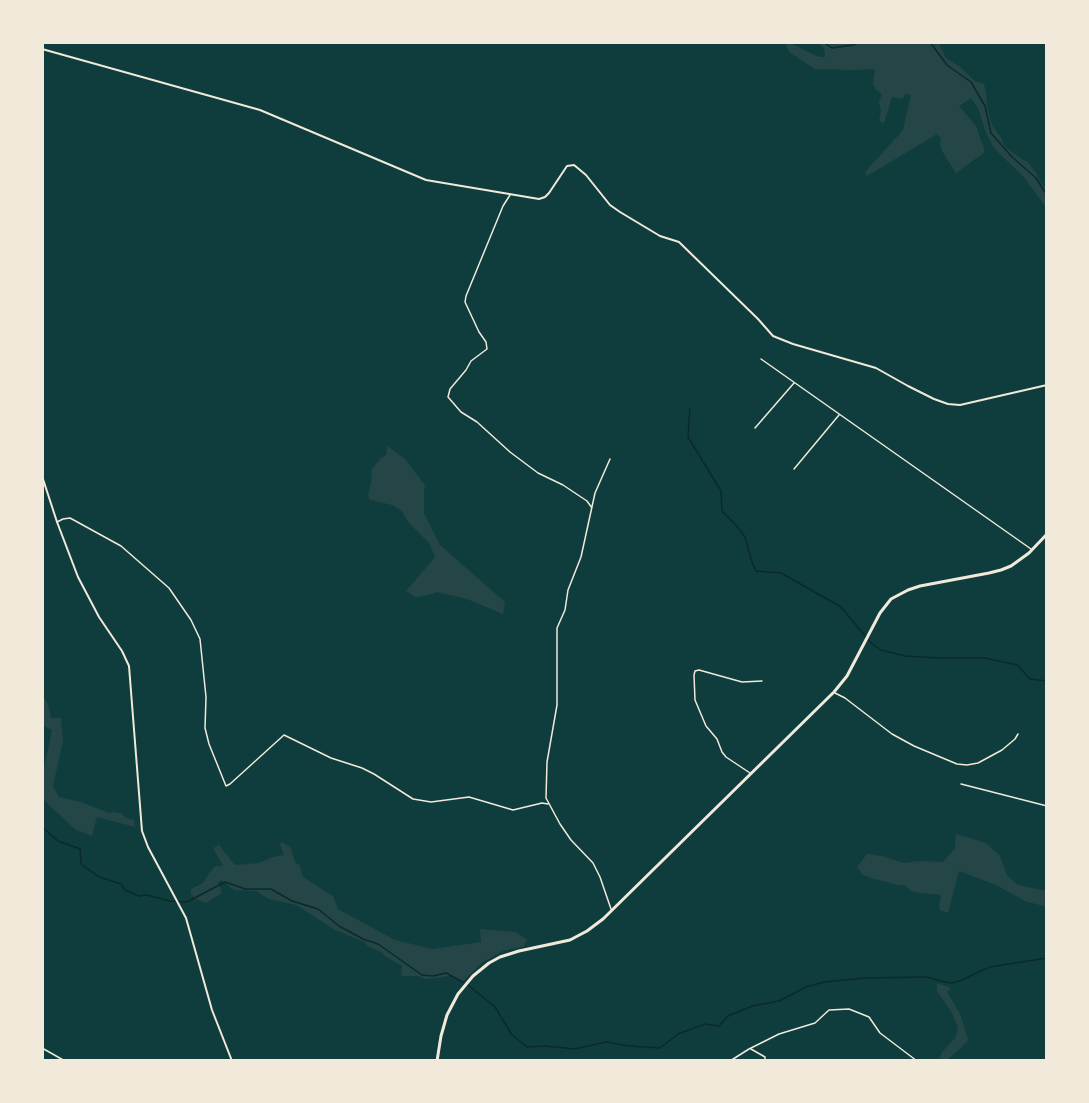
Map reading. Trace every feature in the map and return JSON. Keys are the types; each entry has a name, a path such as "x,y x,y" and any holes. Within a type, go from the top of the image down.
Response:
{"main road":[{"path":"437,1061 447,1015 458,994 472,976 489,963 510,953 579,936 612,910 834,692 847,676 879,613 891,599 920,586 976,576 1011,566 1032,550 1047,534"}],"street":[{"path":"42,49 260,110 426,180 539,199 545,197 567,166 574,165 586,175 610,205 660,236 679,242 773,336 876,368 948,404 960,405 1047,385"},
{"path":"511,194 503,206 465,302 486,342 487,349 471,361 450,389 448,397 461,412 477,422 510,452 538,473 563,485 587,501 592,509"},
{"path":"761,359 1032,550"},
{"path":"755,428 794,382"},
{"path":"794,469 840,414"},
{"path":"610,459 597,487 581,557 568,590 565,610 557,628 557,705 547,762 546,798 571,840 593,863 612,910"},
{"path":"42,476 78,577 129,666 141,825 148,847 180,906 190,932 212,1010 232,1061"},
{"path":"57,522 70,518 121,546 168,588 191,620 200,639 206,697 205,728 226,786 284,735 331,758 362,768 413,799 430,802 469,797 513,810 542,803 548,804"},
{"path":"751,774 726,757 717,739 706,726 695,700 694,675 695,671 699,670 742,682 762,681"},
{"path":"834,692 892,734 957,764 978,763 1002,750 1018,734"},
{"path":"962,784 1047,806"},
{"path":"730,1061 749,1048 779,1034 815,1023 829,1010 849,1009 869,1017 880,1033 917,1061"},
{"path":"42,1048 65,1061"},
{"path":"749,1048 765,1057 765,1061"}],"shaded area":[{"path":"788,42 819,57 825,57 824,48 817,42 938,42 946,58 975,81 984,84 992,125 1004,146 1028,162 1037,174 1047,190 1047,209 1024,177 994,148 978,108 971,98 959,106 976,126 985,152 956,173 942,151 941,138 937,134 867,176 865,172 903,130 911,95 905,94 903,99 892,97 884,123 879,121 881,111 879,102 882,94 873,84 875,69 815,69 789,52 786,45"},
{"path":"387,446 405,459 425,485 424,513 440,545 505,602 503,614 467,599 437,592 415,597 406,591 435,557 430,544 408,522 402,511 392,505 370,500 368,496 372,469 386,455"},
{"path":"42,695 48,704 51,718 61,718 63,741 53,786 59,797 81,802 109,813 122,814 134,820 135,827 97,817 92,836 76,830 42,796 42,777 52,730 42,725"},
{"path":"956,834 986,843 1000,856 1007,875 1018,885 1047,891 1047,907 1025,901 996,885 959,871 948,913 940,910 941,895 913,892 904,885 871,878 863,875 857,867 867,854 904,863 943,862 955,848"},
{"path":"282,842 291,848 303,877 333,896 338,909 395,940 433,949 481,942 480,929 516,932 527,940 524,946 503,951 483,962 462,982 450,976 426,979 417,976 401,976 402,966 383,953 335,930 296,905 269,899 256,891 234,890 221,880 218,882 222,893 206,903 191,894 191,889 203,883 216,866 223,866 213,848 219,845 235,865 259,863 284,855 280,844"},
{"path":"937,983 951,988 947,992 960,1014 968,1039 946,1061 938,1061 942,1052 956,1037 958,1027 952,1013 937,991"}],"waterway":[{"path":"823,42 832,48 860,42"},
{"path":"930,42 947,65 971,82 985,106 991,133 1012,157 1036,178 1047,195"},
{"path":"690,408 688,437 721,491 722,511 745,537 756,571 781,573 841,607 870,642 881,650 905,656 985,658 1017,665 1030,679 1047,681"},
{"path":"42,827 58,841 80,849 81,864 99,877 121,884 125,890 139,896 147,895 170,901 187,902 225,882 245,889 271,889 292,901 318,909 339,926 378,944 422,975 433,976 446,973 463,982"},
{"path":"468,985 495,1007 512,1035 527,1047 575,1049 606,1042 660,1048 678,1034 705,1024 719,1026 728,1016 752,1006 779,1001 806,987 824,982 865,978 927,977 952,983 990,967 1047,958"}]}
